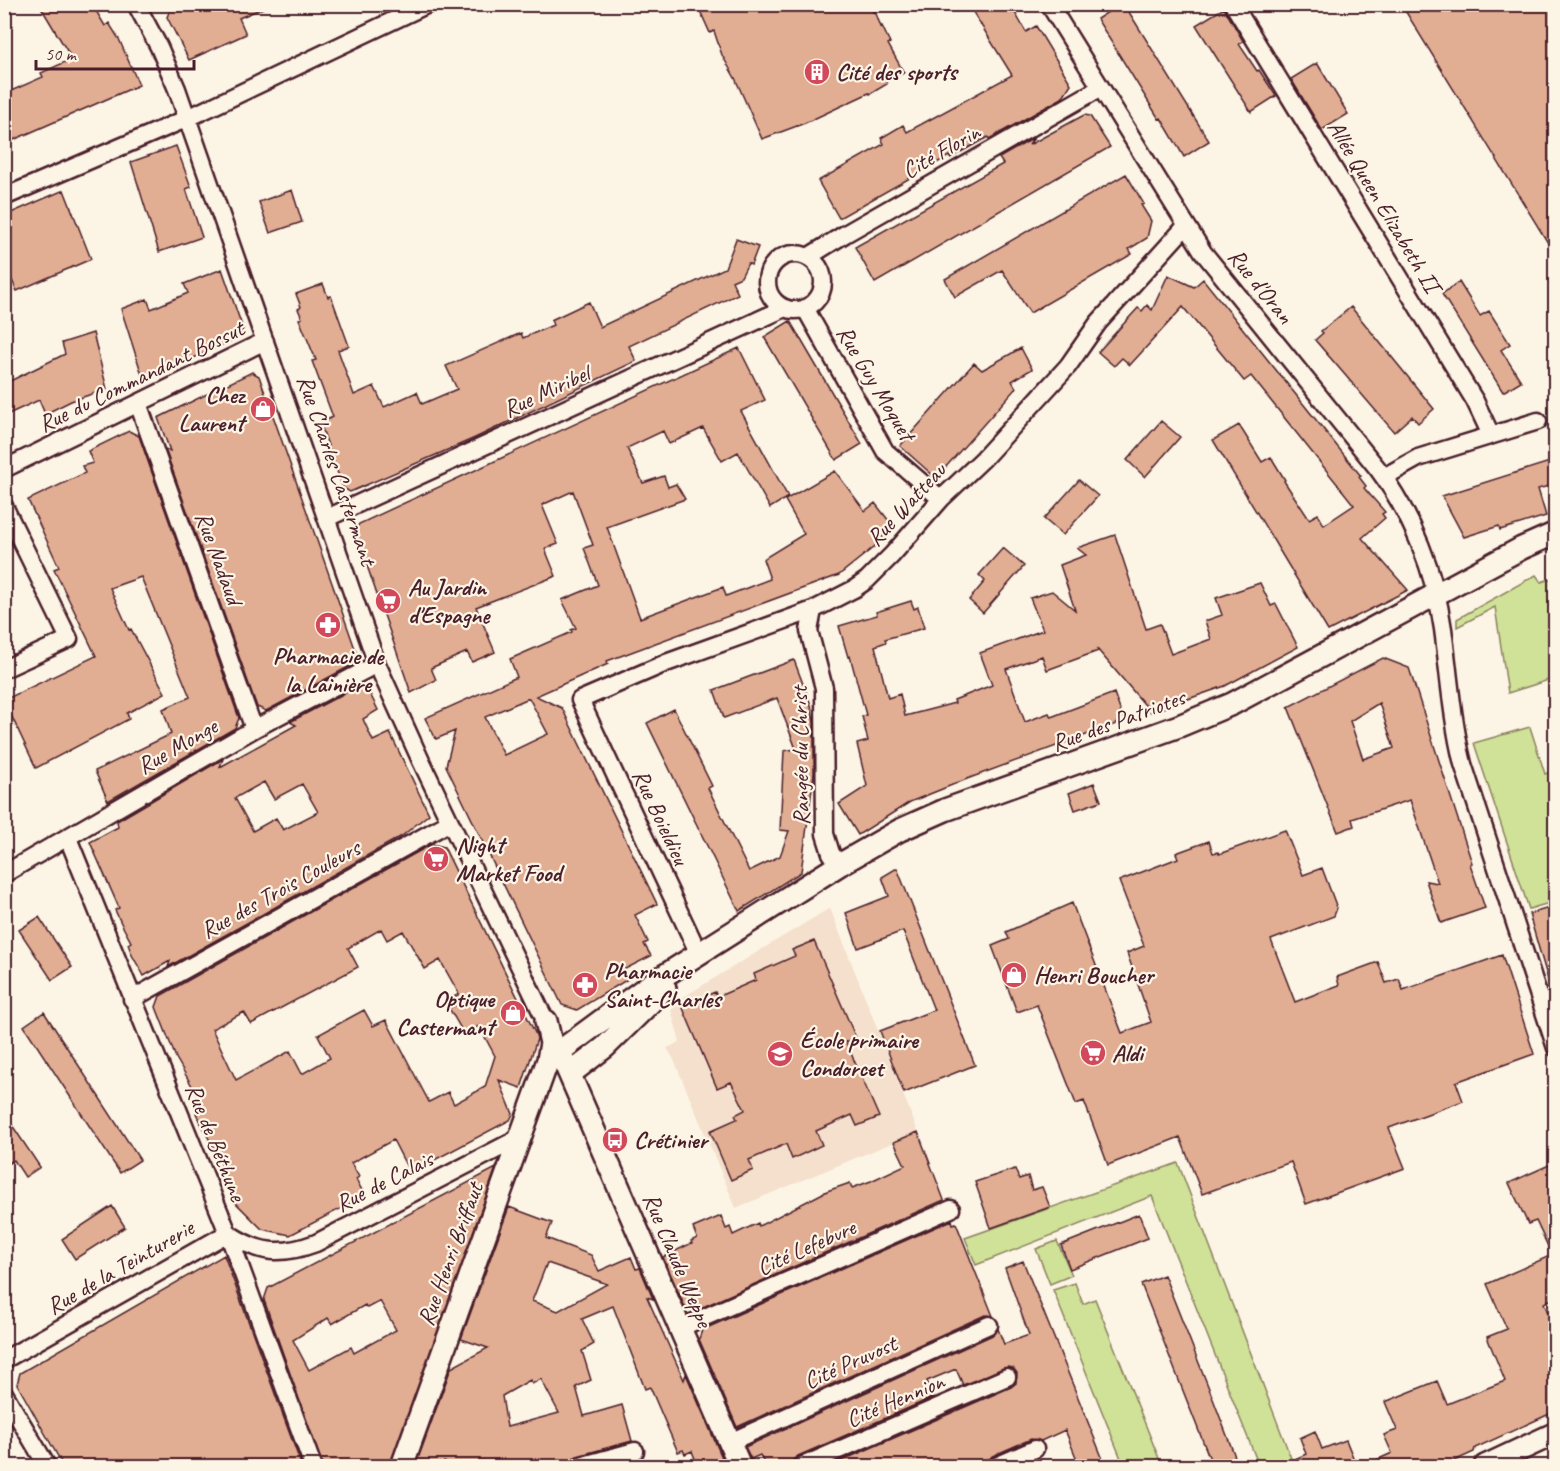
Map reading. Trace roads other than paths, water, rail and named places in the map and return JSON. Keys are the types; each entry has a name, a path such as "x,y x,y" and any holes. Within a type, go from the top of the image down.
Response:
{"street":[{"path":"4,197 188,118 428,4"},
{"name":"Rue d'Oran","path":"1049,4 1207,258 1384,477 1405,515 1426,559 1436,595 1460,752 1539,996 1552,1028 1556,1048"},
{"name":"Allée Queen Elizabeth II","path":"1233,4 1475,401 1491,435"},
{"name":"Rue Charles Castermant","path":"142,6 188,118 377,664 546,1021"},
{"name":"Cité Florin","path":"808,257 1100,88"},
{"name":"Rue Watteau","path":"580,700 672,661 813,610 867,580 892,555 941,498 983,459 1068,366 1098,323 1185,226"},
{"path":"785,308 775,300 769,289 770,270 778,260 795,254 808,257 818,266 823,279 821,293 805,308"},
{"name":"Rue Miribel","path":"327,518 785,308 805,308"},
{"name":"Rue Guy Moquet","path":"805,308 885,451 941,498"},
{"name":"Rue du Commandant Bossut","path":"4,469 266,341"},
{"name":"Rue Nadaud","path":"138,402 254,729"},
{"path":"1384,477 1418,458 1538,421"},
{"path":"4,506 69,639 4,669"},
{"name":"Rue des Patriotes","path":"553,1055 651,984 839,865 900,830 945,810 1179,726 1232,704 1522,548 1556,533"},
{"name":"Rangée du Christ","path":"813,610 809,631 824,688 825,834 831,853 839,865"},
{"name":"Rue Monge","path":"4,874 254,729 377,664"},
{"name":"Rue Boieldieu","path":"580,700 699,954"},
{"name":"Rue des Trois Couleurs","path":"132,999 450,822"},
{"name":"Rue de Béthune","path":"68,838 228,1233 313,1467"},
{"name":"Rue des Patriotes","path":"570,1074 605,1047 699,954"},
{"path":"1539,996 1556,991"},
{"path":"546,1021 553,1055 570,1074"},
{"name":"Rue Henri Briffaut","path":"402,1467 534,1096 553,1055"},
{"name":"Rue Claude Weppe","path":"570,1074 740,1467"},
{"path":"534,1096 547,1085 559,1083 571,1089 587,1114"},
{"name":"Rue de Calais","path":"228,1233 253,1247 267,1251 282,1253 298,1250 316,1244 519,1138"},
{"name":"Cité Lefebvre","path":"680,1328 951,1209"},
{"name":"Rue de la Teinturerie","path":"4,1360 228,1233"},
{"path":"244,1278 252,1261 267,1251"},
{"name":"Cité Pruvost","path":"730,1442 989,1325"},
{"name":"Cité Hennion","path":"802,1467 1007,1377"},
{"path":"4,1394 47,1467"},
{"path":"1485,1467 1556,1433"},
{"path":"996,1467 1035,1449"},
{"path":"579,1467 635,1451"}],"place":[{"name":"Cité des sports","path":"817,72"},
{"name":"Chez Laurent","path":"263,409"},
{"name":"Au Jardin d'Espagne","path":"388,601"},
{"name":"Pharmacie de la Lainière","path":"328,625"},
{"name":"Night Market Food","path":"436,859"},
{"name":"Henri Boucher","path":"1014,975"},
{"name":"Pharmacie Saint-Charles","path":"585,985"},
{"name":"Optique Castermant","path":"513,1013"},
{"name":"Aldi","path":"1093,1053"},
{"name":"École primaire Condorcet","path":"780,1054"},
{"name":"Crétinier","path":"615,1140"}]}
